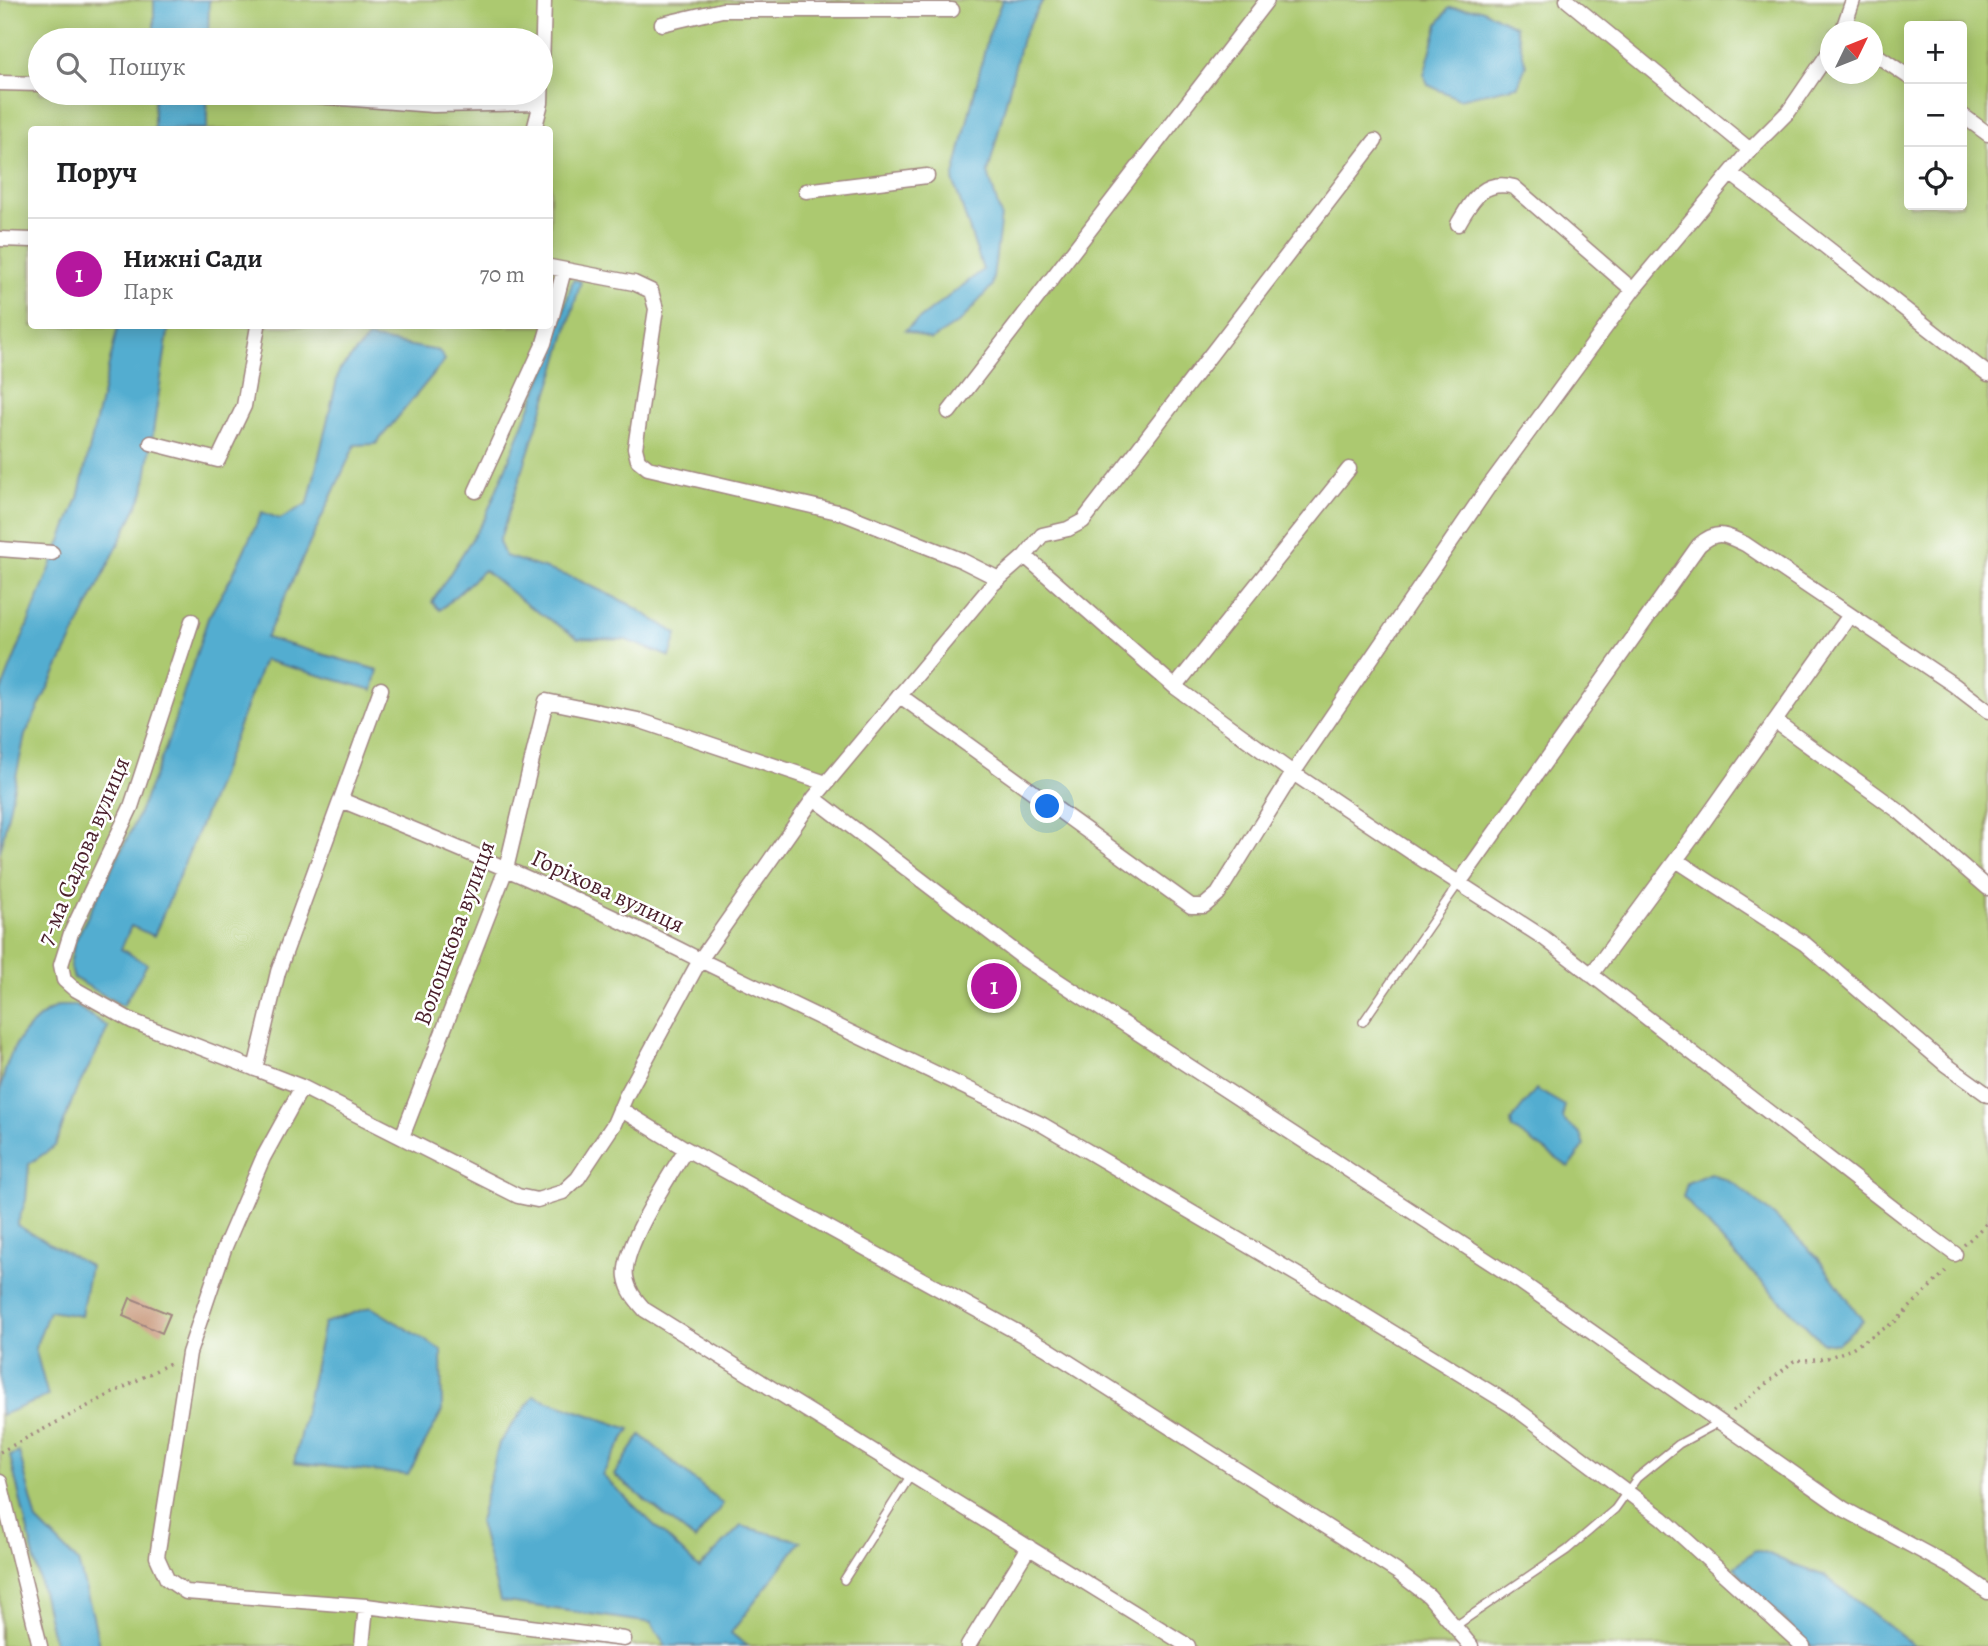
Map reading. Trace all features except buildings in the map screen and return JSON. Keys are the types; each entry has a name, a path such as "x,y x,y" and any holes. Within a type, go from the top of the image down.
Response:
{"street":[{"path":"543,28 544,0"},
{"path":"949,412 1267,0"},
{"path":"1567,0 1750,150"},
{"path":"1846,21 1853,0"},
{"path":"662,24 722,10 952,10"},
{"path":"1883,59 1904,74"},
{"path":"900,695 1191,905 1204,906 1218,894 1293,773 1489,486 1633,290 1750,150 1789,111 1820,66"},
{"path":"0,83 28,84"},
{"path":"535,126 540,105"},
{"path":"1967,119 1988,134"},
{"path":"381,689 278,972 255,1069 302,1087 518,1195 537,1200 563,1192 578,1178 614,1124 700,960 814,798 999,579 1025,556 1042,534 1069,529 1083,521 1375,141"},
{"path":"1731,174 1793,219 1912,317 1988,374"},
{"path":"806,191 927,176"},
{"path":"1458,224 1470,204 1487,188 1500,183 1514,187 1633,290"},
{"path":"0,239 28,240"},
{"path":"553,296 557,268 634,283 651,291 656,309 635,448 638,460 648,467 842,513 961,559 999,579"},
{"path":"151,443 218,460 244,406 257,329"},
{"path":"476,491 544,343 548,329"},
{"path":"1175,687 1349,469"},
{"path":"1459,883 1691,556 1708,537 1724,535 1745,544 1954,685 1988,711"},
{"path":"0,549 52,553"},
{"path":"1025,556 1175,687 1293,773 1544,938 1955,1254"},
{"path":"1591,975 1850,615"},
{"name":"7-ма Садова вулиця","path":"192,621 131,807 71,933 61,965 64,979 73,988 132,1021 255,1069"},
{"name":"Волошкова вулиця","path":"402,1137 506,869 546,701 638,720 826,783"},
{"path":"1775,721 1900,812 1988,888"},
{"path":"814,798 1026,960 1522,1283 1844,1508 1955,1569 1988,1592"},
{"name":"Горіхова вулиця","path":"341,800 506,869 647,933 1043,1125 1315,1285 1511,1405 1662,1518 1803,1646"},
{"path":"1676,860 1805,944 1945,1064 1988,1095"},
{"path":"302,1087 253,1180 224,1249 189,1353 158,1557 167,1579 186,1592 366,1606 624,1639"},
{"path":"621,1109 686,1149 1046,1348 1396,1571 1429,1596 1472,1646"},
{"path":"686,1149 628,1252 625,1276 633,1297 645,1310 1188,1646"},
{"path":"0,1482 40,1646"},
{"path":"968,1646 1029,1548"},
{"path":"362,1646 366,1606"}],"lane":[{"path":"1363,1022 1459,883"},
{"path":"1454,1627 1567,1550 1615,1508 1637,1478 1679,1444 1720,1422"},
{"path":"844,1580 911,1475"}],"path":[{"path":"1720,1422 1794,1361 1827,1358 1849,1350 1896,1321 1948,1269 1955,1254 1988,1222"},
{"path":"0,1452 189,1353"}],"green space":[{"path":"0,0 1988,0 1988,1646 0,1646"}],"water":[{"path":"154,0 209,0 208,28 154,28"},
{"path":"1002,0 1043,0 1022,38 988,173 1001,216 992,286 961,321 931,340 905,330 983,270 953,180 988,37"},
{"path":"1449,8 1481,9 1515,26 1526,65 1518,86 1459,99 1428,85 1424,75 1438,24"},
{"path":"154,105 207,105 207,126 154,126"},
{"path":"573,280 581,281 555,371 499,542 505,556 574,578 629,604 677,634 670,657 626,640 578,638 527,605 484,570 440,610 432,602 485,518 546,369"},
{"path":"117,329 169,329 144,492 25,735 0,852 0,694 78,498"},
{"path":"368,338 439,351 445,360 376,444 355,445 266,638 378,670 373,690 264,660 210,802 154,936 131,926 121,949 147,964 123,1006 74,978 70,966 74,943 133,827 165,750 208,618 232,576 262,512 280,519 308,503 339,371"},
{"path":"58,1006 76,1006 108,1027 75,1093 55,1146 29,1164 26,1200 17,1225 90,1266 81,1316 49,1311 35,1348 48,1396 2,1415 2,1080 11,1054 25,1032 34,1022"},
{"path":"1536,1089 1565,1106 1564,1121 1581,1137 1584,1146 1569,1167 1512,1128 1511,1121"},
{"path":"1710,1173 1735,1184 1773,1215 1818,1258 1863,1321 1837,1344 1822,1342 1733,1253 1683,1197 1687,1183"},
{"path":"371,1307 441,1350 442,1411 408,1475 294,1463 324,1323"},
{"path":"534,1396 630,1429 602,1475 699,1568 741,1526 801,1541 731,1633 747,1646 666,1646 651,1623 500,1601 479,1522 499,1443"},
{"path":"641,1435 723,1504 695,1540 614,1475"},
{"path":"19,1452 37,1521 78,1562 99,1646 55,1646 10,1456"},
{"path":"1755,1550 1825,1576 1914,1646 1811,1646 1763,1600 1734,1567"}],"place":[{"name":"Нижні Сади","path":"994,986"}]}
